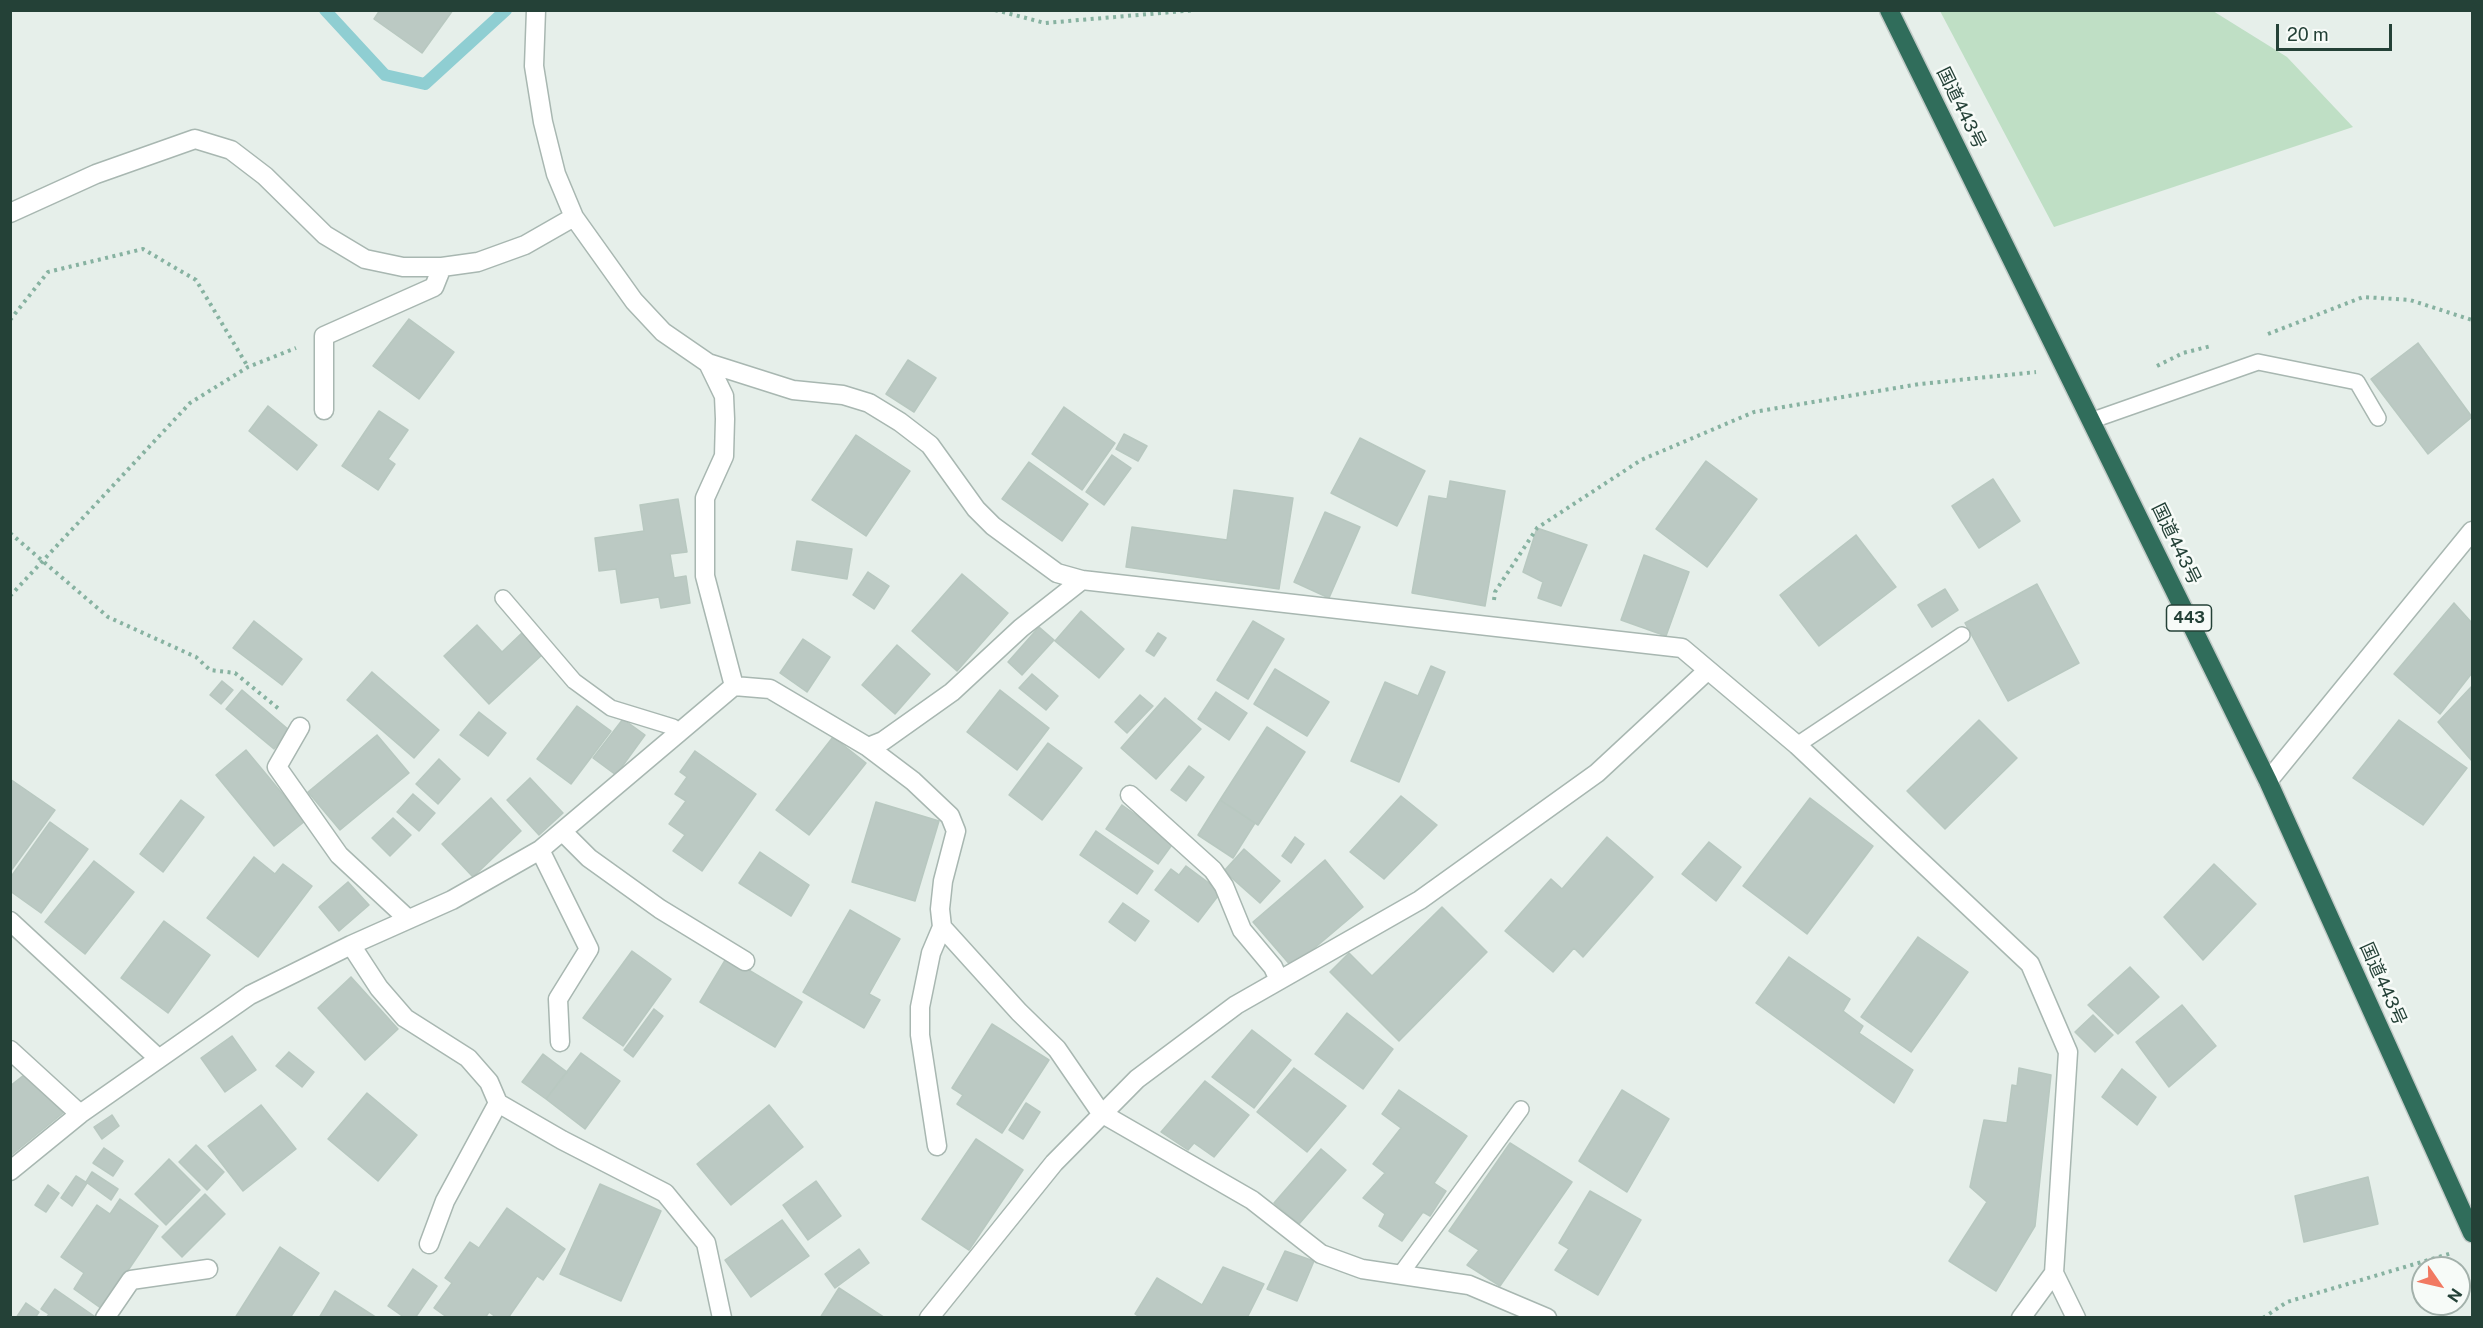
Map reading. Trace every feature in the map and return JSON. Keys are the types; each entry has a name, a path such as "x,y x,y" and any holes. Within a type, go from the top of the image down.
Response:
{"highway":[{"name":"国道443号","path":"1889,10 2093,420 2268,781 2472,1233"}],"street":[{"path":"537,10 534,66 543,122 556,174 574,217 634,301 663,332 708,363 793,390 843,395 869,404 930,445 971,502 993,526 1057,573 1082,580 1682,648 1797,744 2030,964 2068,1052 2054,1273 2076,1317"},
{"path":"10,213 96,174 195,139 231,150 265,176 325,235 365,259 404,267 442,267 502,255 574,217"},
{"path":"324,410 324,336 434,287 442,267"},
{"path":"708,363 724,396 726,419 724,456 705,498 705,576 734,686"},
{"path":"2268,781 2472,531"},
{"path":"868,747 883,741 952,692 1021,628 1082,580"},
{"path":"929,1317 1054,1162 1101,1113 1174,1049 1236,1005 1420,900 1597,773 1708,670"},
{"path":"10,1171 80,1114 250,995 351,945 452,900 540,850 734,686 770,688 868,747 935,800 953,824 956,831 940,909 942,927 931,953 920,1007 920,1035 937,1146"},
{"path":"300,727 277,766 339,855 408,919"},
{"path":"1130,795 1213,870 1224,886 1242,930 1273,967 1279,980"},
{"path":"563,832 589,858 660,909 745,961"},
{"path":"540,850 589,949 558,999 560,1042"},
{"path":"10,921 158,1058"},
{"path":"942,927 1019,1012 1057,1049 1101,1113 1252,1200 1321,1254 1362,1269 1469,1285 1547,1317"},
{"path":"351,945 372,979 405,1018 468,1058 489,1082 498,1103 562,1140 664,1193 706,1243 722,1317"},
{"path":"10,1050 80,1114"},
{"path":"429,1245 445,1201 498,1103"},
{"path":"105,1317 131,1280 208,1269"},
{"path":"2021,1317 2054,1273"}],"lane":[{"path":"2093,420 2258,362 2357,382 2378,418"},
{"path":"502,598 574,681 611,708 673,727 679,734"},
{"path":"1797,744 1962,635"},
{"path":"1400,1275 1521,1109"}],"path":[{"path":"995,10 1045,23 1196,10"},
{"path":"10,320 48,273 143,249 195,280 248,368"},
{"path":"10,596 190,403 248,368 324,336"},
{"path":"1488,627 1496,592 1538,528 1641,460 1754,412 1920,384 2067,369"},
{"path":"10,533 108,617 196,657 210,669 235,673 300,727"},
{"path":"2263,1317 2287,1302 2462,1250"}],"green space":[{"path":"1940,11 2213,11 2287,57 2353,127 2054,227"}],"building":[{"path":"380,10 453,10 422,53 374,19"},
{"path":"409,319 454,352 419,399 373,366"},
{"path":"2418,343 2472,417 2428,454 2371,379"},
{"path":"908,360 936,378 914,412 886,394"},
{"path":"268,406 317,445 297,470 249,431"},
{"path":"1064,407 1115,443 1082,490 1032,454"},
{"path":"379,411 408,430 388,459 395,464 378,490 342,466"},
{"path":"1124,434 1147,446 1138,461 1116,449"},
{"path":"856,435 910,471 866,536 812,500"},
{"path":"1360,438 1425,471 1397,526 1331,493"},
{"path":"1112,455 1131,468 1104,505 1086,492"},
{"path":"1706,461 1757,499 1707,567 1656,529"},
{"path":"1029,462 1088,504 1062,541 1002,499"},
{"path":"1993,479 2020,521 1979,548 1952,506"},
{"path":"1450,481 1505,491 1485,606 1412,593 1429,496 1447,499"},
{"path":"1234,490 1293,498 1279,589 1126,567 1132,527 1227,540"},
{"path":"678,499 687,552 670,554 674,578 686,576 690,603 661,608 659,597 621,603 616,569 599,571 595,538 644,531 640,505"},
{"path":"1325,512 1360,527 1329,598 1294,582"},
{"path":"1537,528 1587,545 1561,606 1538,598 1543,582 1523,572"},
{"path":"1856,535 1896,587 1819,646 1780,595"},
{"path":"797,541 852,549 847,579 792,570"},
{"path":"1644,555 1689,572 1666,636 1621,620"},
{"path":"868,572 889,586 874,609 853,595"},
{"path":"962,574 1008,613 957,671 912,631"},
{"path":"2037,584 2079,663 2008,701 1965,623"},
{"path":"1945,589 1958,610 1932,627 1918,605"},
{"path":"2454,603 2472,623 2472,673 2440,714 2394,674"},
{"path":"1081,611 1124,649 1099,678 1055,641"},
{"path":"254,621 302,659 282,685 233,648"},
{"path":"1253,621 1284,639 1248,699 1217,680"},
{"path":"477,625 502,652 524,631 544,653 489,704 444,656"},
{"path":"1039,627 1054,640 1022,675 1008,662"},
{"path":"1158,633 1166,638 1154,656 1146,651"},
{"path":"803,639 830,657 807,692 780,673"},
{"path":"897,645 930,674 895,714 862,685"},
{"path":"1431,666 1445,672 1399,782 1351,761 1385,682 1418,696"},
{"path":"1275,669 1329,702 1307,736 1254,704"},
{"path":"372,672 439,730 414,758 347,700"},
{"path":"1032,674 1058,696 1046,710 1019,688"},
{"path":"222,681 233,690 221,704 210,695"},
{"path":"2472,686 2472,761 2438,722"},
{"path":"242,690 289,730 274,749 226,709"},
{"path":"1000,690 1049,728 1017,770 967,732"},
{"path":"1216,692 1247,713 1229,740 1198,719"},
{"path":"1140,695 1153,706 1127,733 1115,722"},
{"path":"1165,698 1201,729 1156,779 1121,748"},
{"path":"577,706 611,731 571,784 537,759"},
{"path":"479,712 506,733 488,756 460,735"},
{"path":"623,719 645,735 616,775 593,758"},
{"path":"1979,720 2017,758 1945,829 1907,791"},
{"path":"2399,720 2467,768 2423,825 2353,778"},
{"path":"1267,727 1305,752 1258,825 1220,800"},
{"path":"377,735 409,773 340,830 308,792"},
{"path":"833,737 866,763 809,835 776,810"},
{"path":"1048,743 1082,768 1042,820 1009,795"},
{"path":"246,750 305,821 274,846 216,775"},
{"path":"695,751 756,794 702,871 673,851 685,835 669,824 686,801 675,794 687,777 680,772"},
{"path":"439,759 460,779 438,804 416,784"},
{"path":"1189,766 1204,777 1186,801 1171,790"},
{"path":"530,778 563,813 539,835 507,800"},
{"path":"10,779 55,810 10,872"},
{"path":"413,794 435,813 419,831 397,812"},
{"path":"1401,796 1437,825 1384,879 1350,852"},
{"path":"491,798 521,831 473,877 442,844"},
{"path":"1810,798 1873,846 1807,934 1743,886"},
{"path":"181,800 204,817 163,872 140,854"},
{"path":"1220,800 1255,823 1233,858 1198,835"},
{"path":"876,802 939,821 915,901 852,882"},
{"path":"1122,805 1174,842 1158,864 1106,829"},
{"path":"393,818 411,835 390,856 372,838"},
{"path":"50,822 88,849 41,913 10,891 10,878"},
{"path":"1096,831 1153,871 1137,894 1080,855"},
{"path":"1295,837 1304,844 1291,863 1282,856"},
{"path":"1607,837 1653,877 1583,957 1574,948 1553,972 1505,931 1551,879 1562,889"},
{"path":"1709,842 1741,867 1716,901 1682,874"},
{"path":"1244,849 1280,881 1260,903 1224,871"},
{"path":"760,852 809,885 791,916 739,883"},
{"path":"254,857 275,874 283,864 312,886 258,957 207,918"},
{"path":"1325,860 1363,907 1292,967 1253,922"},
{"path":"94,861 134,892 85,954 45,922"},
{"path":"2214,864 2256,904 2203,960 2164,917"},
{"path":"1186,866 1221,892 1198,922 1155,890 1171,869 1179,875"},
{"path":"348,882 369,905 339,931 319,907"},
{"path":"1123,903 1149,921 1135,941 1109,922"},
{"path":"1442,907 1487,952 1399,1041 1330,972 1349,953 1372,976"},
{"path":"850,910 900,939 869,994 880,1000 864,1028 803,992"},
{"path":"164,921 210,955 168,1013 121,978"},
{"path":"1918,937 1968,972 1911,1052 1861,1017"},
{"path":"632,951 671,979 623,1046 583,1018"},
{"path":"727,957 802,1002 775,1047 700,1002"},
{"path":"1789,957 1850,999 1843,1011 1863,1026 1859,1033 1913,1070 1894,1103 1756,1003"},
{"path":"2130,967 2159,997 2118,1034 2088,1005"},
{"path":"351,977 398,1029 365,1060 318,1008"},
{"path":"2182,1005 2216,1046 2169,1087 2136,1042"},
{"path":"654,1009 663,1016 633,1057 624,1050"},
{"path":"1347,1013 1393,1049 1363,1089 1315,1054"},
{"path":"2093,1015 2113,1035 2095,1052 2075,1032"},
{"path":"992,1024 1049,1060 1002,1133 957,1104 963,1095 952,1088"},
{"path":"1252,1030 1291,1060 1254,1108 1212,1077"},
{"path":"232,1036 256,1070 225,1092 201,1058"},
{"path":"289,1052 314,1072 302,1087 276,1066"},
{"path":"581,1053 620,1081 585,1129 546,1099"},
{"path":"543,1054 567,1072 546,1099 522,1082"},
{"path":"1294,1068 1346,1106 1307,1152 1257,1112"},
{"path":"2019,1068 2051,1075 2035,1226 1996,1291 1949,1261 1987,1202 1970,1187 1984,1120 2007,1123 2012,1085 2017,1086"},
{"path":"2122,1069 2156,1097 2137,1125 2102,1097"},
{"path":"29,1071 63,1113 10,1156 10,1086"},
{"path":"1205,1081 1249,1115 1214,1157 1194,1143 1188,1150 1161,1132"},
{"path":"1399,1090 1467,1136 1434,1183 1446,1191 1430,1216 1423,1212 1402,1241 1379,1226 1385,1214 1363,1198 1385,1173 1373,1164 1401,1128 1382,1114"},
{"path":"1622,1090 1669,1119 1627,1192 1579,1161"},
{"path":"367,1093 417,1135 378,1181 328,1139"},
{"path":"1026,1103 1040,1112 1023,1139 1009,1130"},
{"path":"261,1105 296,1149 243,1191 208,1146"},
{"path":"769,1105 803,1147 731,1205 697,1164"},
{"path":"112,1115 119,1126 102,1139 94,1127"},
{"path":"976,1139 1023,1170 969,1250 922,1219"},
{"path":"1510,1143 1572,1182 1500,1286 1467,1265 1479,1250 1449,1231"},
{"path":"196,1145 224,1172 207,1190 179,1162"},
{"path":"104,1148 123,1161 113,1176 93,1163"},
{"path":"1321,1149 1346,1170 1299,1224 1274,1203"},
{"path":"169,1159 200,1190 166,1225 135,1194"},
{"path":"92,1172 118,1189 111,1200 86,1182"},
{"path":"76,1176 87,1183 72,1206 61,1198"},
{"path":"2368,1177 2378,1224 2304,1242 2295,1196"},
{"path":"816,1181 841,1216 808,1240 783,1205"},
{"path":"600,1184 661,1211 621,1301 560,1274"},
{"path":"48,1185 59,1193 46,1212 35,1205"},
{"path":"1590,1191 1641,1220 1598,1295 1555,1270 1569,1249 1559,1243"},
{"path":"205,1194 225,1214 182,1257 162,1237"},
{"path":"120,1199 158,1226 102,1309 74,1289 84,1273 61,1257 97,1205 110,1214"},
{"path":"507,1208 565,1249 543,1280 537,1276 508,1318 497,1318 489,1312 485,1318 448,1318 434,1308 452,1283 445,1278 470,1242 479,1248"},
{"path":"782,1220 809,1256 751,1297 725,1260"},
{"path":"280,1247 319,1273 290,1318 235,1318"},
{"path":"859,1249 869,1263 835,1288 825,1274"},
{"path":"1285,1251 1314,1261 1297,1301 1267,1289"},
{"path":"1223,1267 1264,1284 1247,1318 1141,1318 1135,1314 1157,1278 1202,1305"},
{"path":"413,1269 437,1286 415,1318 405,1318 388,1306"},
{"path":"839,1288 885,1318 820,1318"},
{"path":"55,1289 94,1316 93,1318 46,1318 49,1314 41,1309"},
{"path":"335,1291 377,1318 319,1318"},
{"path":"26,1303 39,1312 35,1318 16,1318"}],"waterway":[{"path":"325,10 385,75 425,84 506,10"}]}
